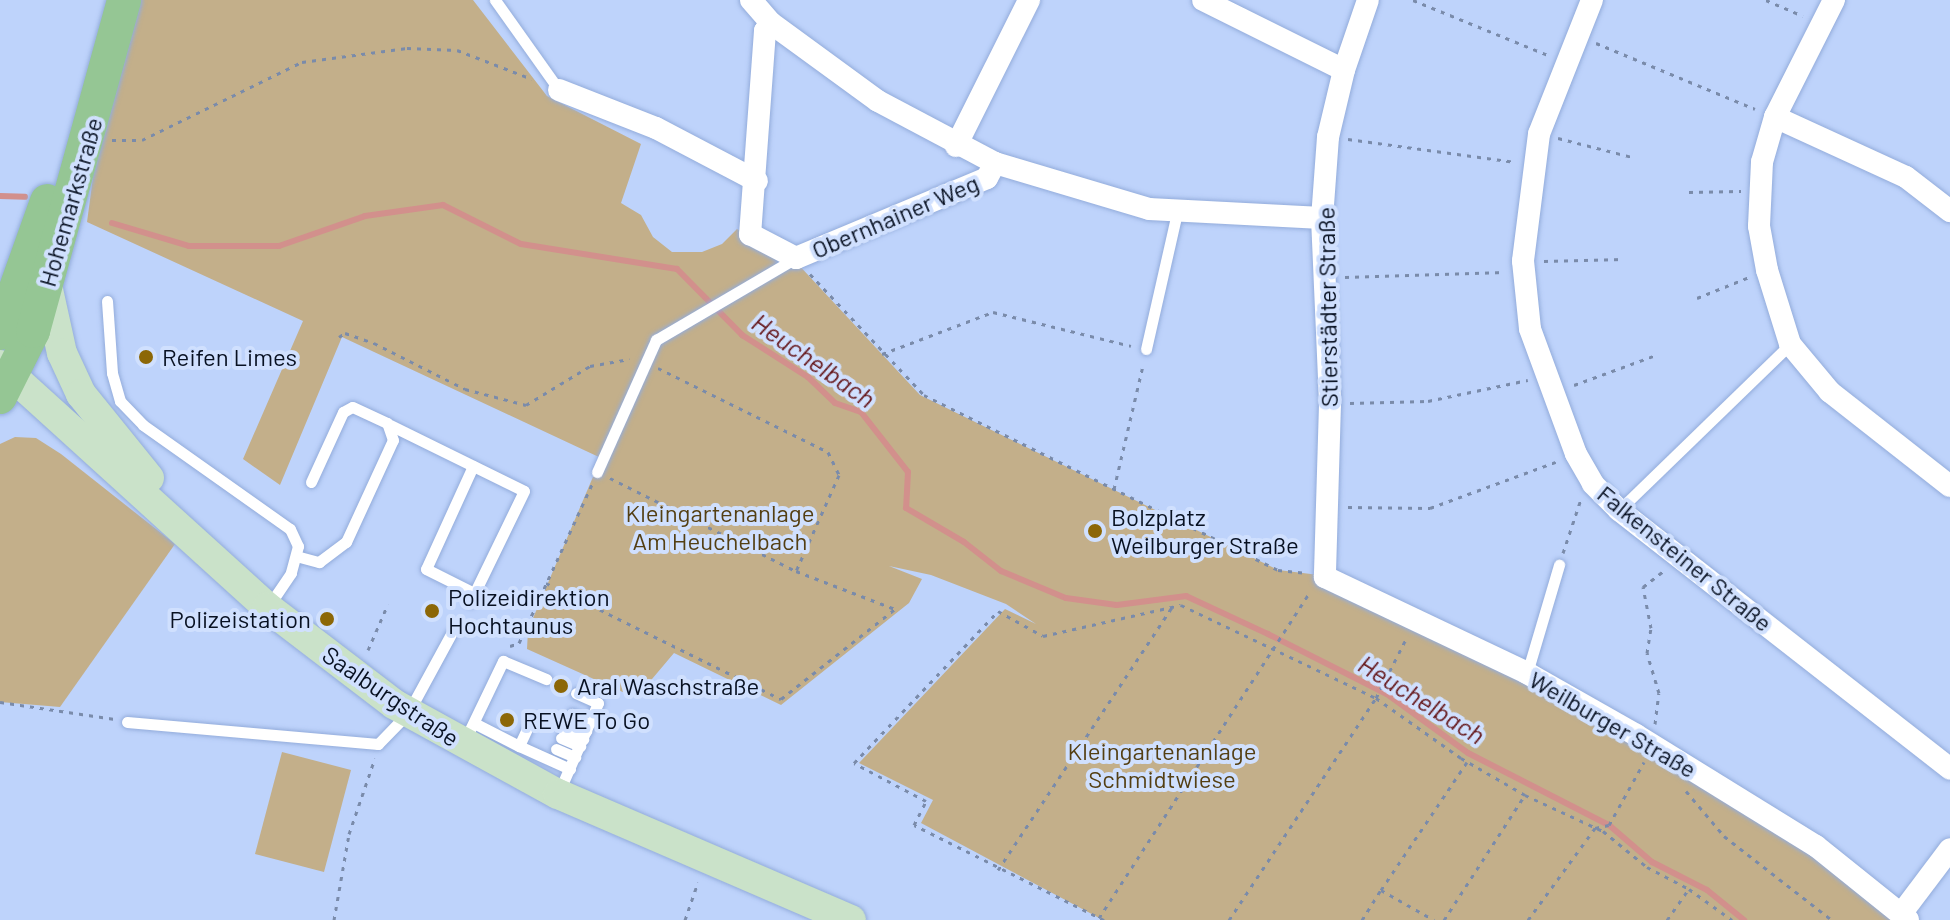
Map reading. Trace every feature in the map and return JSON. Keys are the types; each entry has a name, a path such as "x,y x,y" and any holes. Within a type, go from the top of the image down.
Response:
{"main road":[{"path":"0,333 40,226 103,0"},
{"name":"Hohemarkstraße","path":"5,380 47,285 124,0"}],"street":[{"path":"751,0 771,23 878,101 956,146 995,163 1100,197 1177,212 1322,218"},
{"path":"956,146 1029,0"},
{"path":"1203,0 1344,70"},
{"name":"Stierstädter Straße","path":"1322,576 1328,507 1330,404 1322,218 1328,137 1344,70 1368,0"},
{"name":"Falkensteiner Straße","path":"1592,0 1539,134 1523,266 1530,329 1547,385 1576,454 1593,484 1619,510 1950,769"},
{"path":"1834,0 1775,117 1759,191 1767,270 1790,344 1830,392 1950,486"},
{"name":"Obernhainer Weg","path":"771,23 765,31 757,181 750,234 796,258 987,178 995,163"},
{"path":"559,90 656,128 757,181"},
{"path":"1775,117 1906,177 1950,211"},
{"path":"47,285 62,353 81,394 215,561"},
{"name":"Saalburgstraße","path":"5,380 267,607 408,713 468,734 577,751 851,920"},
{"name":"Weilburger Straße","path":"1322,576 1527,673 1661,751 1816,846 1904,917"},
{"path":"1904,917 1950,849"}],"lane":[{"path":"495,0 559,90"},
{"path":"1146,349 1177,212"},
{"path":"597,472 656,340 704,309 724,303 796,258"},
{"path":"107,301 112,373 120,401 143,425 290,529 298,546 291,573 267,607"},
{"path":"1619,510 1790,344"},
{"path":"311,482 343,412 352,407 473,466 524,491 472,597 426,569 473,466"},
{"path":"296,556 319,562 346,542 393,440 389,425"},
{"path":"1527,673 1559,565"},
{"path":"127,722 378,744 408,713 451,634"},
{"path":"546,679 503,661 468,734 526,738 577,751"},
{"path":"576,693 598,703 577,751"},
{"path":"577,751 565,731 577,751"}],"path":[{"path":"1413,0 1566,62"},
{"path":"1766,0 1822,24"},
{"path":"1578,36 1775,117"},
{"path":"108,139 142,140 302,62 407,48 457,50 559,90"},
{"path":"1539,134 1632,157"},
{"path":"1328,137 1533,165"},
{"path":"1689,192 1759,191"},
{"path":"796,258 882,354 924,395 1278,570 1322,576 1278,647 1101,919 998,870 914,825 926,801 854,763 998,611 1043,636 1181,605 1278,647 1378,696 1467,762 1525,795 1595,828 1647,867 1689,889 1732,920"},
{"path":"1325,278 1624,259"},
{"path":"1697,298 1767,270"},
{"path":"882,354 993,312 1146,349 1114,489"},
{"path":"339,337 345,333 374,343 465,389 526,405 590,366 647,359 828,452 839,475 796,571"},
{"path":"1330,404 1428,401 1547,385 1656,355"},
{"path":"1328,507 1430,508 1576,454"},
{"path":"506,647 519,643 546,583 597,472 796,571 895,609 781,699 546,583"},
{"path":"1559,565 1578,503 1593,484"},
{"path":"1681,558 1643,587 1651,628 1647,653 1659,693 1661,751 1697,807 1724,836 1832,920"},
{"path":"368,650 388,604"},
{"path":"998,870 1172,607"},
{"path":"1229,920 1378,696 1416,618"},
{"path":"0,702 60,707 127,722"},
{"path":"1528,920 1595,828 1609,825 1661,751"},
{"path":"1362,920 1467,762"},
{"path":"334,920 349,834 373,764"},
{"path":"1444,920 1525,795"},
{"path":"685,920 699,879"},
{"path":"1667,920 1689,889"},
{"path":"1381,890 1434,920"}],"green space":[{"path":"135,0 473,0 547,96 641,144 621,203 641,215 653,237 672,252 702,252 722,244 737,229 795,261 920,395 1278,570 1319,575 1636,735 1908,920 1103,920 921,823 933,800 859,763 1005,609 1036,624 1006,604 931,575 889,566 922,579 909,603 781,705 674,653 636,698 527,649 528,630 601,458 342,337 280,485 243,459 303,321 87,222 97,147"},
{"path":"15,437 36,438 61,454 175,544 60,707 0,702 0,444"},
{"path":"282,752 351,770 324,872 255,854"}],"waterway":[{"name":"Heuchelbach","path":"0,196 25,197"},
{"name":"Heuchelbach","path":"112,223 189,246 279,246 365,216 443,205 521,244 677,269 742,335 808,377 835,403 861,412 908,472 906,508 964,542 1001,571 1066,598 1117,605 1186,596 1268,634 1387,694 1468,753 1609,825 1652,862 1707,890 1744,920"}],"place":[{"name":"Reifen Limes","path":"146,357"},
{"name":"Bolzplatz Weilburger Straße","path":"1095,531"},
{"name":"Polizeidirektion Hochtaunus","path":"432,611"},
{"name":"Polizeistation","path":"327,619"},
{"name":"Aral Waschstraße","path":"561,686"},
{"name":"REWE To Go","path":"507,720"}],"park label":[{"name":"Kleingartenanlage Am Heuchelbach","path":"720,527"},
{"name":"Kleingartenanlage Schmidtwiese","path":"1162,765"}]}
